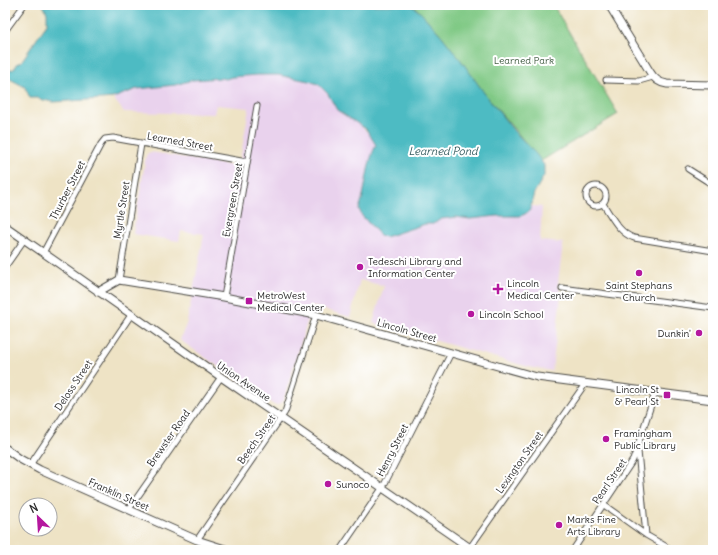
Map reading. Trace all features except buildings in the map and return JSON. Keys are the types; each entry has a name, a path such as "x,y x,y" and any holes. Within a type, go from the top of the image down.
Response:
{"street":[{"path":"5,31 24,5"},
{"path":"609,5 653,77 663,84 713,86"},
{"path":"606,80 639,81 653,77"},
{"name":"Evergreen Street","path":"224,297 257,106"},
{"name":"Learned Street","path":"109,138 247,162"},
{"name":"Thurber Street","path":"43,253 101,144 109,138"},
{"name":"Myrtle Street","path":"119,280 142,144"},
{"path":"688,169 713,185"},
{"path":"603,204 622,232 627,236 713,251"},
{"name":"Union Avenue","path":"5,226 220,377 383,487 471,549"},
{"path":"5,267 24,240"},
{"path":"98,292 119,280"},
{"name":"Lincoln Street","path":"119,280 272,305 316,315 525,375 713,400"},
{"path":"562,288 713,308"},
{"name":"Deloss Street","path":"30,465 131,315"},
{"name":"Beech Street","path":"197,540 282,418 288,404 316,315"},
{"name":"Henry Street","path":"340,550 383,487 451,353"},
{"name":"Brewster Road","path":"129,509 220,377"},
{"name":"Lexington Street","path":"471,549 585,384"},
{"name":"Pearl Street","path":"573,550 629,469 638,450 655,393"},
{"name":"Franklin Street","path":"5,448 30,465 197,540 228,550"},
{"path":"638,450 646,535"},
{"path":"604,504 646,535 672,550"}],"shaded area":[{"path":"278,75 318,84 328,94 337,110 361,126 369,134 376,145 370,163 359,211 377,232 385,237 425,224 433,224 441,219 510,211 533,206 542,207 540,241 563,243 558,283 561,295 552,371 529,367 373,323 384,286 360,280 350,317 312,306 283,401 278,405 274,405 180,340 187,322 204,234 181,231 179,241 133,234 146,156 151,152 239,167 249,108 216,105 214,114 124,112 113,98 137,89 175,85 192,80 226,79 232,77"}],"green space":[{"name":"Learned Park","path":"409,5 553,5 618,114 541,161 487,97 441,35 415,7"}],"water":[{"name":"Learned Pond","path":"43,5 411,5 421,13 441,35 514,131 536,154 544,165 544,176 534,193 530,210 520,216 497,216 470,219 456,217 441,219 433,224 425,224 385,237 381,236 362,216 359,209 364,193 370,160 376,145 366,129 337,110 328,94 318,84 278,75 257,75 232,77 226,79 192,80 175,85 137,89 113,98 53,102 38,98 30,98 25,87 8,78 5,71 14,69 18,63 21,62 47,24 47,13"}],"place":[{"name":"Tedeschi Library and Information Center","path":"360,267"},
{"name":"Saint Stephans Church","path":"639,273"},
{"name":"Lincoln Medical Center","path":"498,289"},
{"name":"MetroWest Medical Center","path":"249,301"},
{"name":"Lincoln School","path":"471,314"},
{"name":"Dunkin'","path":"699,333"},
{"name":"Lincoln St & Pearl St","path":"667,395"},
{"name":"Framingham Public Library","path":"606,439"},
{"name":"Sunoco","path":"328,484"},
{"name":"Marks Fine Arts Library","path":"559,525"}]}
